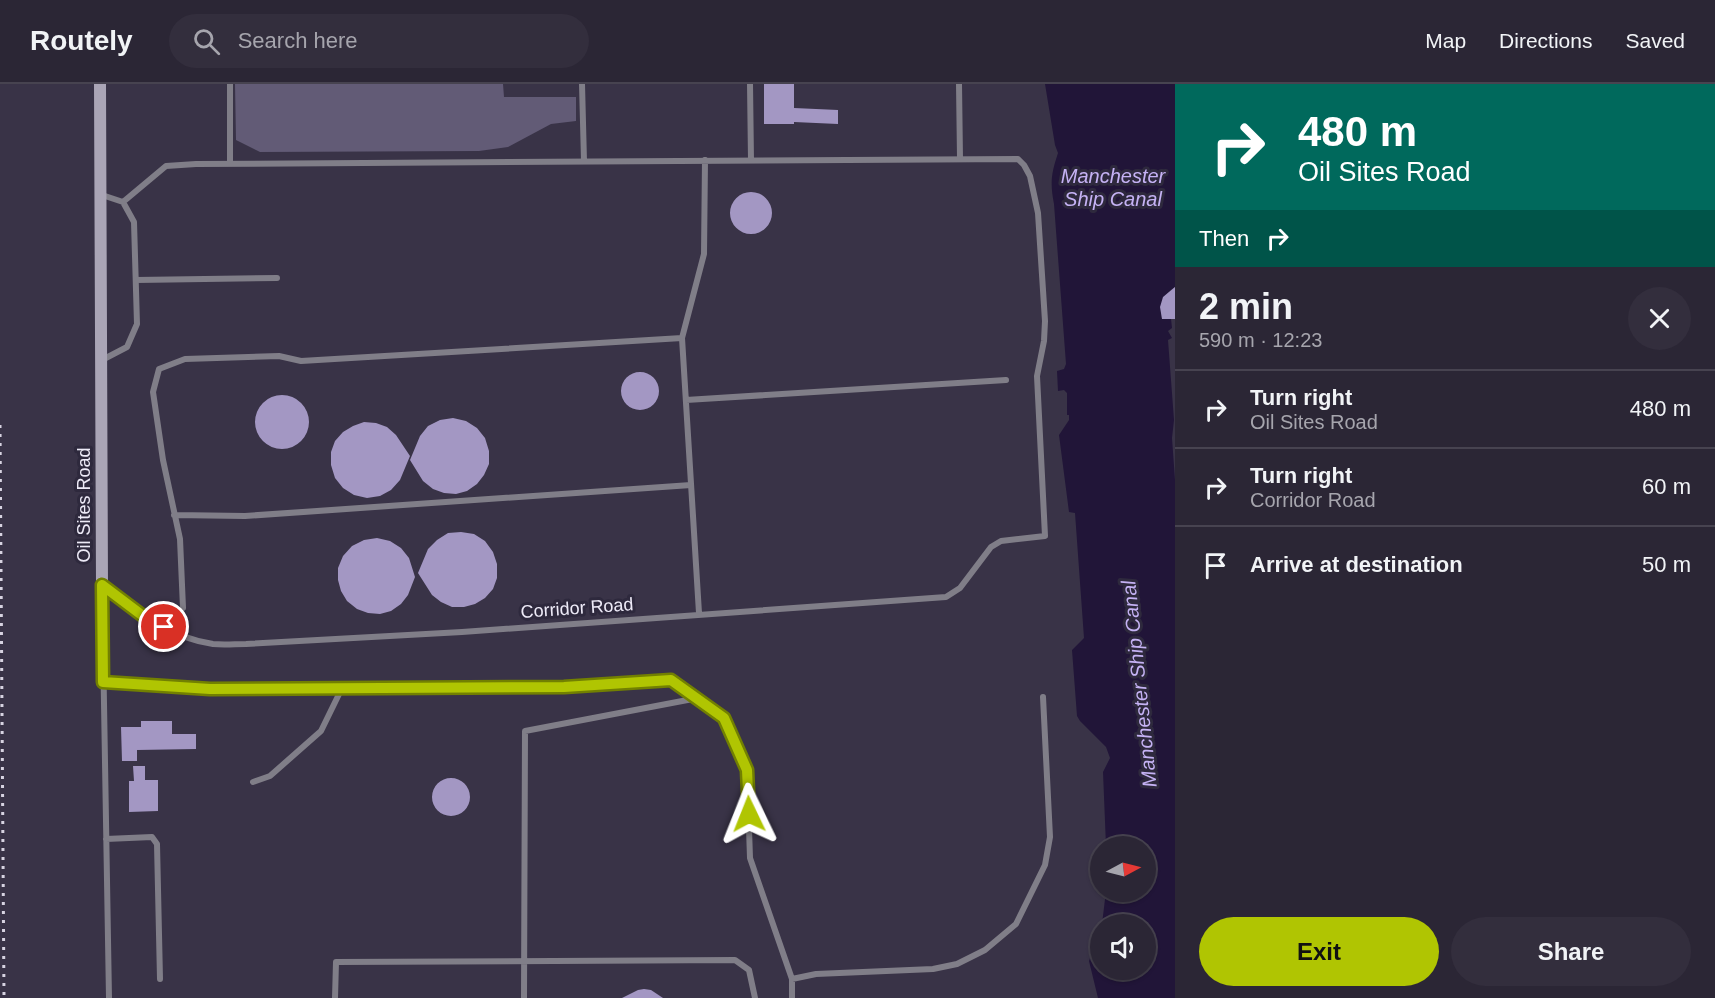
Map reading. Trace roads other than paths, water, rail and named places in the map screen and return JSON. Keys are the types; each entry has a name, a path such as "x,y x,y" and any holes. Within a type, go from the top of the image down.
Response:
{"street":[{"name":"Oil Sites Road","path":"100,84 102,585"}],"lane":[{"path":"230,84 230,164"},
{"path":"582,84 584,161"},
{"path":"750,84 751,160"},
{"path":"123,202 166,166 960,158 959,84"},
{"name":"Corridor Road","path":"102,585 147,619 180,635 213,644 462,632 946,597 960,588 991,547 1001,541 1045,536 1037,376 1044,341 1045,321 1038,213 1030,176 1018,159 960,158"},
{"path":"699,614 682,338 704,254 705,160"},
{"path":"102,195 123,202 134,222 137,324 127,347 102,360"},
{"path":"136,280 277,278"},
{"path":"183,608 180,539 163,460 153,392 159,369 184,358 279,356 301,360 682,338"},
{"path":"686,400 1006,380"},
{"path":"174,515 244,516 691,485"},
{"name":"Oil Sites Road","path":"102,585 109,998"},
{"path":"103,682 188,689 564,687 671,680 724,718 747,770 750,858 792,979 792,998"},
{"path":"253,782 270,776 321,731 342,688"},
{"path":"792,979 816,974 933,969 957,964 985,950 1016,924 1045,865 1050,837 1043,697"},
{"path":"524,998 525,731 698,699"},
{"path":"106,838 152,837 157,844 160,979"},
{"path":"335,998 336,962 524,960 735,960 749,970 755,998"}],"water":[{"name":"Manchester Ship Canal","path":"1045,84 1175,84 1175,287 1163,300 1161,309 1162,319 1171,319 1172,328 1168,331 1172,338 1168,340 1174,420 1172,438 1175,480 1175,998 1098,998 1094,980 1156,980 1156,914 1103,914 1105,902 1156,902 1156,836 1106,836 1103,772 1110,758 1106,747 1077,716 1072,650 1084,638 1075,513 1069,512 1059,435 1069,420 1069,415 1067,415 1067,393 1064,390 1058,391 1057,371 1064,369 1066,364 1052,184 1058,153"}],"railway":[{"path":"0,425 4,998"}]}
